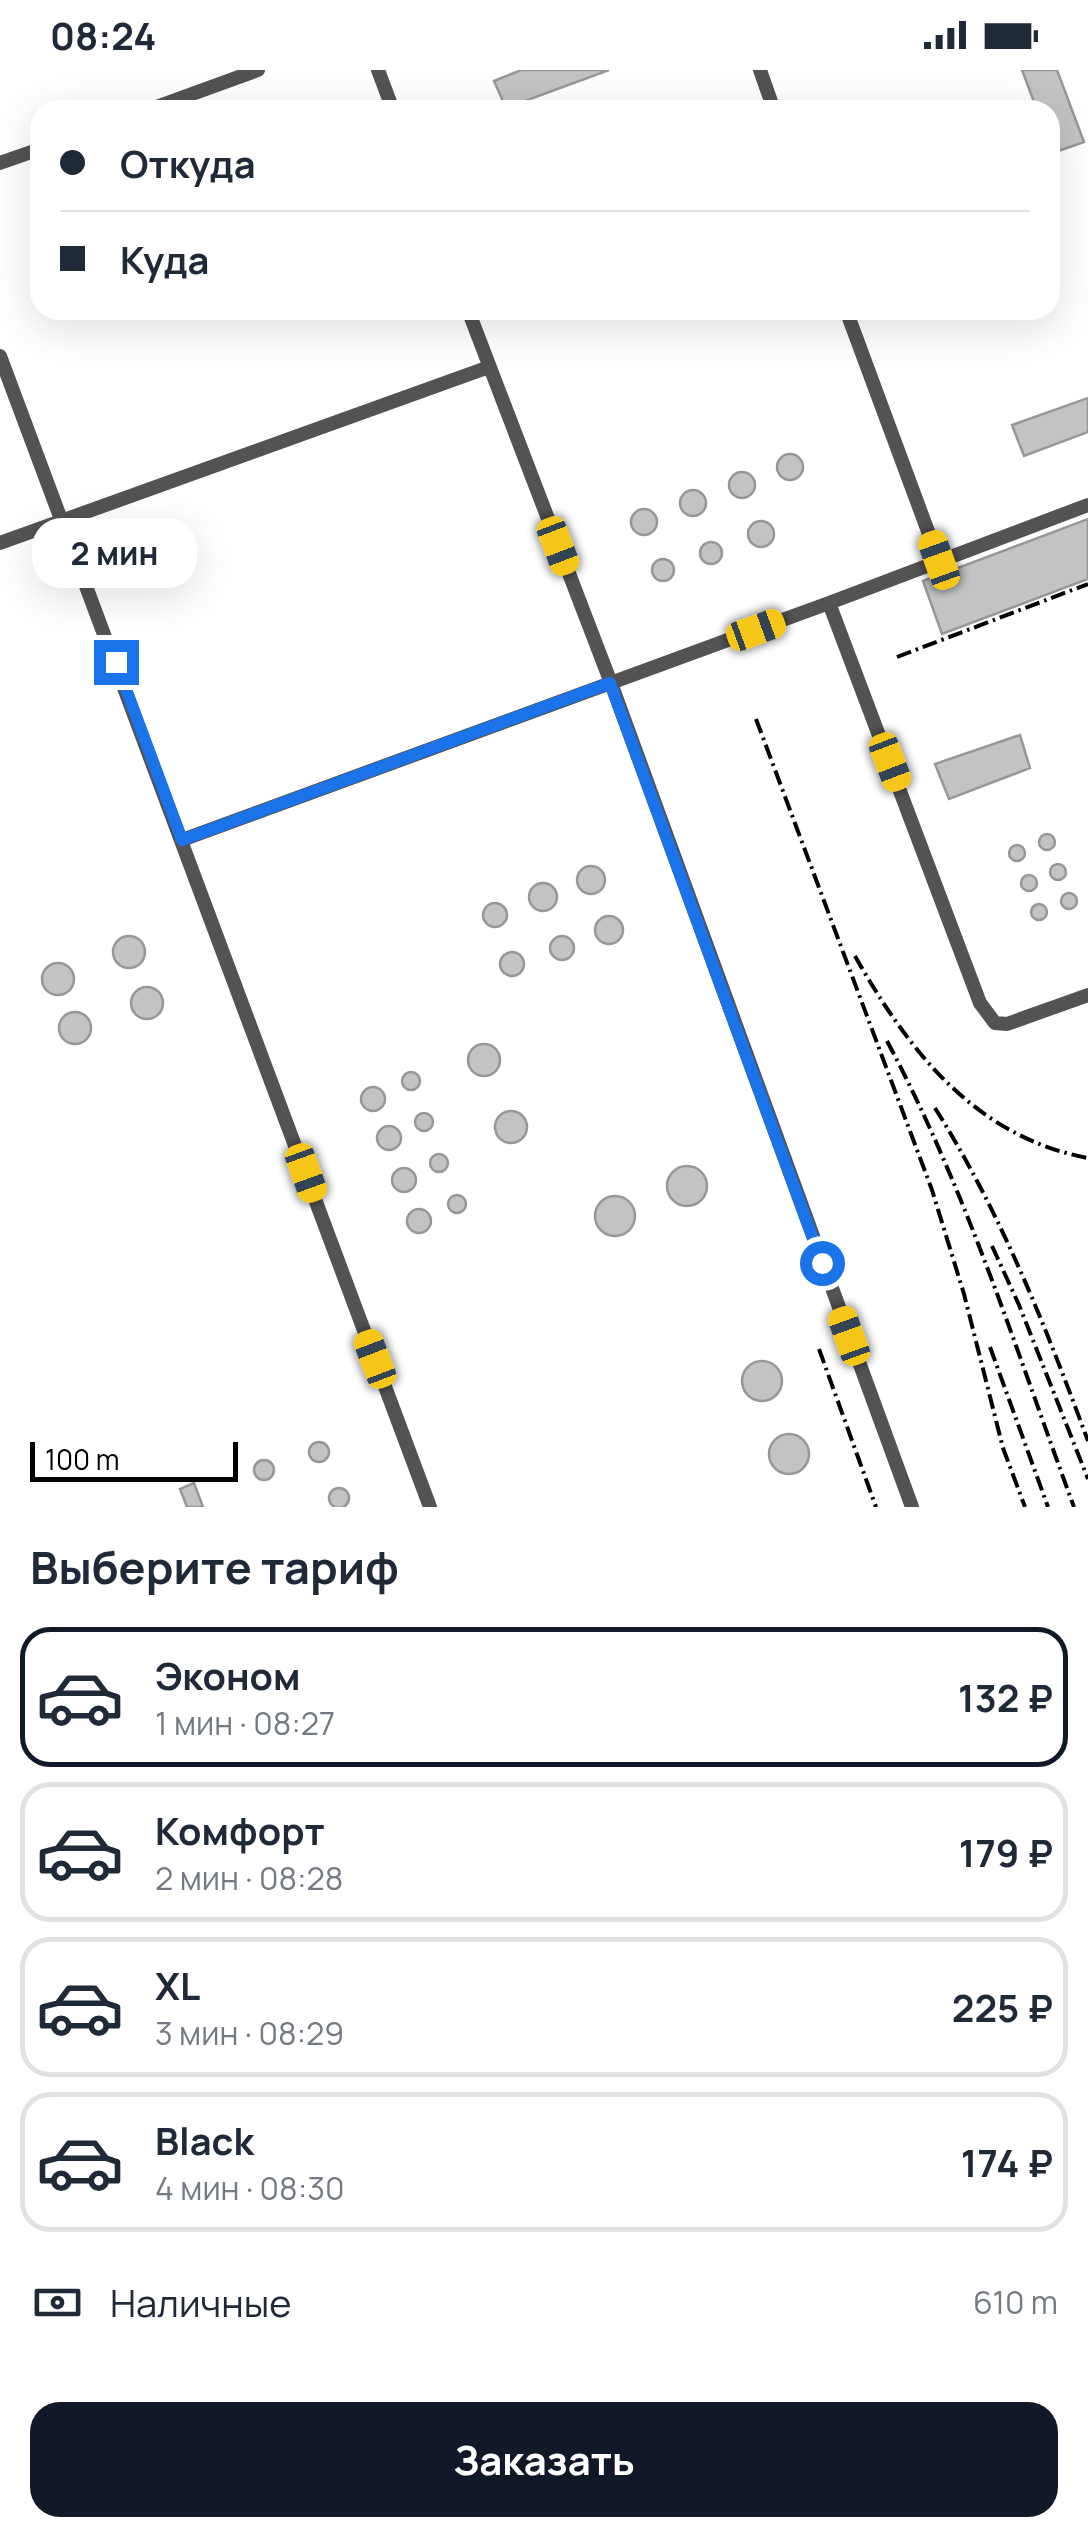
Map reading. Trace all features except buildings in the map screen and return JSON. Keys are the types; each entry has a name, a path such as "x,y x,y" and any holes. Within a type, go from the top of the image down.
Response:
{"lane":[{"path":"176,100 258,70"},
{"path":"378,70 389,100"},
{"path":"760,70 770,100"},
{"path":"0,164 30,153"},
{"path":"472,320 610,683 912,1507"},
{"path":"850,320 939,560"},
{"path":"0,356 430,1507"},
{"path":"0,544 489,366"},
{"path":"182,840 1088,505"},
{"path":"829,603 980,1004 995,1023 1008,1024 1088,995"}],"railway":[{"path":"897,657 1088,584"},
{"path":"756,719 932,1190 964,1294 1003,1448 1025,1507"},
{"path":"855,956 898,1024 949,1084 1011,1131 1088,1158"},
{"path":"887,1041 966,1212 1074,1507"},
{"path":"935,1108 981,1188 1020,1270 1088,1441"},
{"path":"992,1246 1088,1479"},
{"path":"990,1347 1048,1507"},
{"path":"819,1349 876,1507"}],"route":[{"path":"116,662 182,840 610,683 822,1263"}]}
